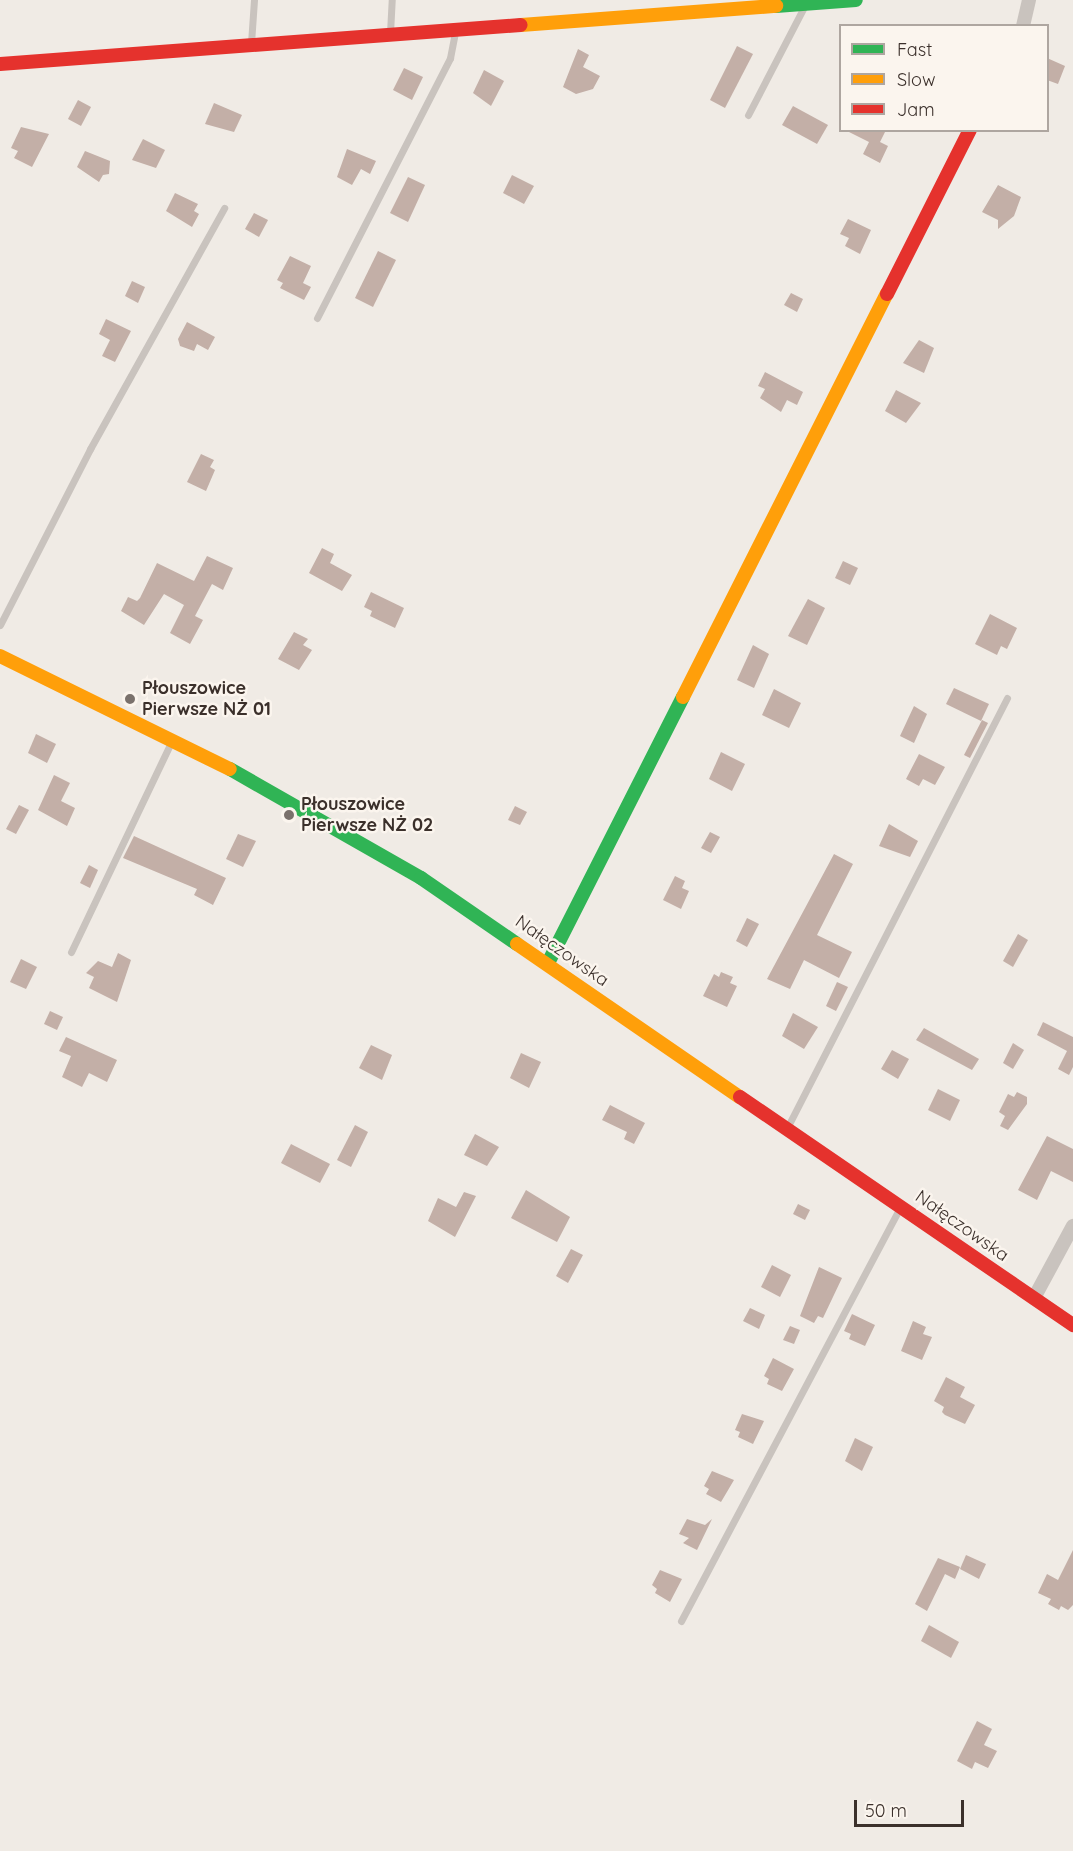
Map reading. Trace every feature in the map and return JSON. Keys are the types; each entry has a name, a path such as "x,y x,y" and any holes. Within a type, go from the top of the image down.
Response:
{"street":[{"path":"0,64 455,30 685,7 805,4 856,0"},
{"path":"1023,24 1029,0"},
{"path":"548,963 969,132"},
{"name":"Nałęczowska","path":"0,656 172,740 354,837 548,963 1073,1325"},
{"path":"1034,1298 1073,1226"}],"lane":[{"path":"251,46 254,0"},
{"path":"390,35 392,0"},
{"path":"748,115 805,4"},
{"path":"317,318 450,58 455,30"},
{"path":"0,626 90,449 224,208"},
{"path":"787,1128 1007,698"},
{"path":"71,952 172,740"},
{"path":"681,1621 901,1206"}],"building":[{"path":"737,46 753,54 725,108 710,100"},
{"path":"578,49 589,55 583,67 600,76 593,89 576,94 563,87"},
{"path":"1049,59 1065,66 1058,84 1049,81"},
{"path":"404,68 423,77 412,100 393,90"},
{"path":"484,70 504,81 491,106 473,93"},
{"path":"78,100 91,107 81,126 68,119"},
{"path":"214,103 242,115 234,132 205,124"},
{"path":"793,106 828,125 817,144 782,125"},
{"path":"21,127 49,134 32,167 14,158 18,151 11,148"},
{"path":"849,132 885,132 880,142 888,146 880,163 863,154 869,142"},
{"path":"143,139 165,150 156,168 132,160"},
{"path":"347,149 376,161 370,174 361,169 352,185 337,177"},
{"path":"85,151 110,161 109,174 103,175 99,182 77,167"},
{"path":"512,175 534,186 524,204 503,193"},
{"path":"408,177 425,185 408,222 390,213"},
{"path":"998,185 1021,197 1014,216 998,229 998,220 982,212"},
{"path":"175,193 198,204 194,211 199,214 192,227 166,211"},
{"path":"254,213 268,220 259,237 245,229"},
{"path":"848,219 871,230 860,254 845,246 849,238 840,234"},
{"path":"378,251 396,260 373,307 355,298"},
{"path":"290,256 311,266 303,283 311,287 304,300 280,288 283,283 277,280"},
{"path":"132,281 145,287 138,303 125,296"},
{"path":"791,293 803,299 797,312 784,305"},
{"path":"106,319 131,331 115,362 102,356 110,340 99,334"},
{"path":"187,322 215,337 208,350 197,344 194,351 180,346 178,339"},
{"path":"919,340 934,348 924,373 903,363"},
{"path":"765,372 803,392 797,405 787,400 781,412 760,398 765,389 758,386"},
{"path":"896,390 921,403 906,423 885,411"},
{"path":"201,454 214,460 210,467 215,470 206,491 187,482"},
{"path":"322,548 334,554 330,563 352,575 342,591 309,573"},
{"path":"207,556 233,568 223,590 212,584 195,616 203,620 190,644 170,633 184,605 164,594 144,625 121,611 128,597 137,601 140,598 157,563 194,581"},
{"path":"843,561 858,568 850,585 835,578"},
{"path":"371,592 404,608 395,628 370,616 372,611 364,607"},
{"path":"808,599 825,608 807,645 788,636"},
{"path":"990,614 1017,628 1007,649 1001,646 997,655 975,644"},
{"path":"294,632 308,639 303,645 312,650 299,670 278,659"},
{"path":"753,645 769,654 754,688 737,680"},
{"path":"954,688 989,704 981,721 946,704"},
{"path":"774,689 801,703 789,728 762,715"},
{"path":"914,706 927,714 914,743 900,736"},
{"path":"982,720 988,723 970,758 964,755"},
{"path":"36,734 56,744 47,763 28,753"},
{"path":"721,752 745,764 732,791 709,779"},
{"path":"919,754 945,767 935,785 923,779 919,786 906,779"},
{"path":"54,775 70,783 61,801 75,808 67,826 38,810"},
{"path":"19,805 29,810 16,834 6,829"},
{"path":"515,806 527,812 520,825 508,820"},
{"path":"889,824 918,841 910,857 879,846"},
{"path":"710,832 720,837 711,853 701,848"},
{"path":"238,834 256,841 243,867 226,859"},
{"path":"134,836 226,878 213,905 194,895 197,889 123,858"},
{"path":"834,854 853,864 817,935 852,952 839,978 804,960 790,989 767,979"},
{"path":"89,865 98,870 90,888 80,883"},
{"path":"675,876 685,881 682,888 689,891 681,909 663,900"},
{"path":"747,918 759,924 747,947 736,941"},
{"path":"1018,934 1028,940 1013,967 1003,961"},
{"path":"118,953 131,960 117,1002 89,988 94,977 86,973 98,961 112,967"},
{"path":"21,959 37,967 26,989 10,982"},
{"path":"721,972 733,977 730,983 737,986 727,1007 703,996 714,974 719,977"},
{"path":"837,982 848,987 836,1011 826,1006"},
{"path":"50,1011 63,1017 57,1030 44,1024"},
{"path":"793,1013 818,1027 804,1049 782,1036"},
{"path":"1043,1022 1073,1037 1073,1067 1069,1075 1058,1069 1067,1051 1037,1035"},
{"path":"924,1028 979,1059 972,1070 916,1040"},
{"path":"66,1037 117,1060 107,1082 89,1073 82,1087 62,1077 71,1056 59,1051"},
{"path":"1013,1043 1024,1050 1013,1069 1003,1063"},
{"path":"371,1045 392,1055 382,1080 359,1068"},
{"path":"892,1050 909,1059 898,1079 881,1069"},
{"path":"521,1053 541,1062 529,1088 510,1078"},
{"path":"938,1089 960,1100 950,1121 928,1110"},
{"path":"1017,1092 1027,1097 1027,1104 1008,1130 1000,1126 1005,1116 999,1112 1008,1094 1014,1097"},
{"path":"610,1105 645,1123 634,1144 624,1139 627,1132 602,1120"},
{"path":"355,1125 368,1132 351,1167 337,1160"},
{"path":"475,1134 499,1147 487,1166 464,1155"},
{"path":"1047,1136 1073,1149 1073,1182 1051,1171 1037,1200 1018,1190"},
{"path":"291,1144 330,1164 320,1183 281,1163"},
{"path":"526,1190 570,1217 557,1242 511,1218"},
{"path":"464,1192 476,1196 455,1237 428,1221 438,1198 456,1207"},
{"path":"798,1204 810,1210 805,1220 793,1214"},
{"path":"571,1249 583,1255 568,1283 556,1276"},
{"path":"772,1265 791,1275 780,1297 761,1287"},
{"path":"819,1267 842,1278 823,1318 818,1316 814,1323 800,1316"},
{"path":"750,1308 765,1315 759,1329 743,1321"},
{"path":"852,1314 875,1325 865,1346 849,1339 851,1334 844,1331"},
{"path":"913,1321 926,1327 923,1334 932,1337 922,1360 901,1351"},
{"path":"790,1326 800,1330 794,1344 783,1340"},
{"path":"773,1358 794,1369 782,1391 767,1384 769,1379 764,1376"},
{"path":"946,1377 965,1387 960,1397 975,1405 965,1424 945,1415 942,1412 944,1407 934,1401"},
{"path":"742,1414 764,1421 753,1444 738,1437 740,1432 735,1430"},
{"path":"855,1438 873,1447 862,1471 845,1461"},
{"path":"712,1471 734,1480 721,1502 706,1494 709,1489 704,1486"},
{"path":"687,1519 705,1525 712,1519 697,1550 683,1543 689,1538 679,1534"},
{"path":"1073,1550 1073,1605 1068,1610 1061,1606 1059,1610 1048,1604 1051,1599 1038,1593 1047,1574 1058,1580"},
{"path":"966,1555 986,1564 979,1579 960,1569"},
{"path":"938,1558 960,1567 955,1579 945,1574 927,1611 915,1604"},
{"path":"660,1570 682,1579 670,1602 655,1593 657,1589 652,1585"},
{"path":"929,1625 959,1642 951,1658 921,1641"},
{"path":"977,1721 992,1729 984,1745 997,1751 988,1768 975,1762 972,1769 957,1761"}],"traffic: fast":[{"path":"776,6 856,0"},
{"path":"548,963 683,697"},
{"path":"230,769 421,878 517,944"}],"traffic: slow":[{"path":"521,25 776,6"},
{"path":"683,697 887,294"},
{"path":"0,656 230,769"},
{"path":"517,944 740,1097"}],"traffic: jam":[{"path":"0,64 521,25"},
{"path":"887,294 969,132"},
{"path":"740,1097 1073,1325"}],"place":[{"name":"Płouszowice Pierwsze NŻ 01","path":"130,699"},
{"name":"Płouszowice Pierwsze NŻ 02","path":"289,815"}]}
